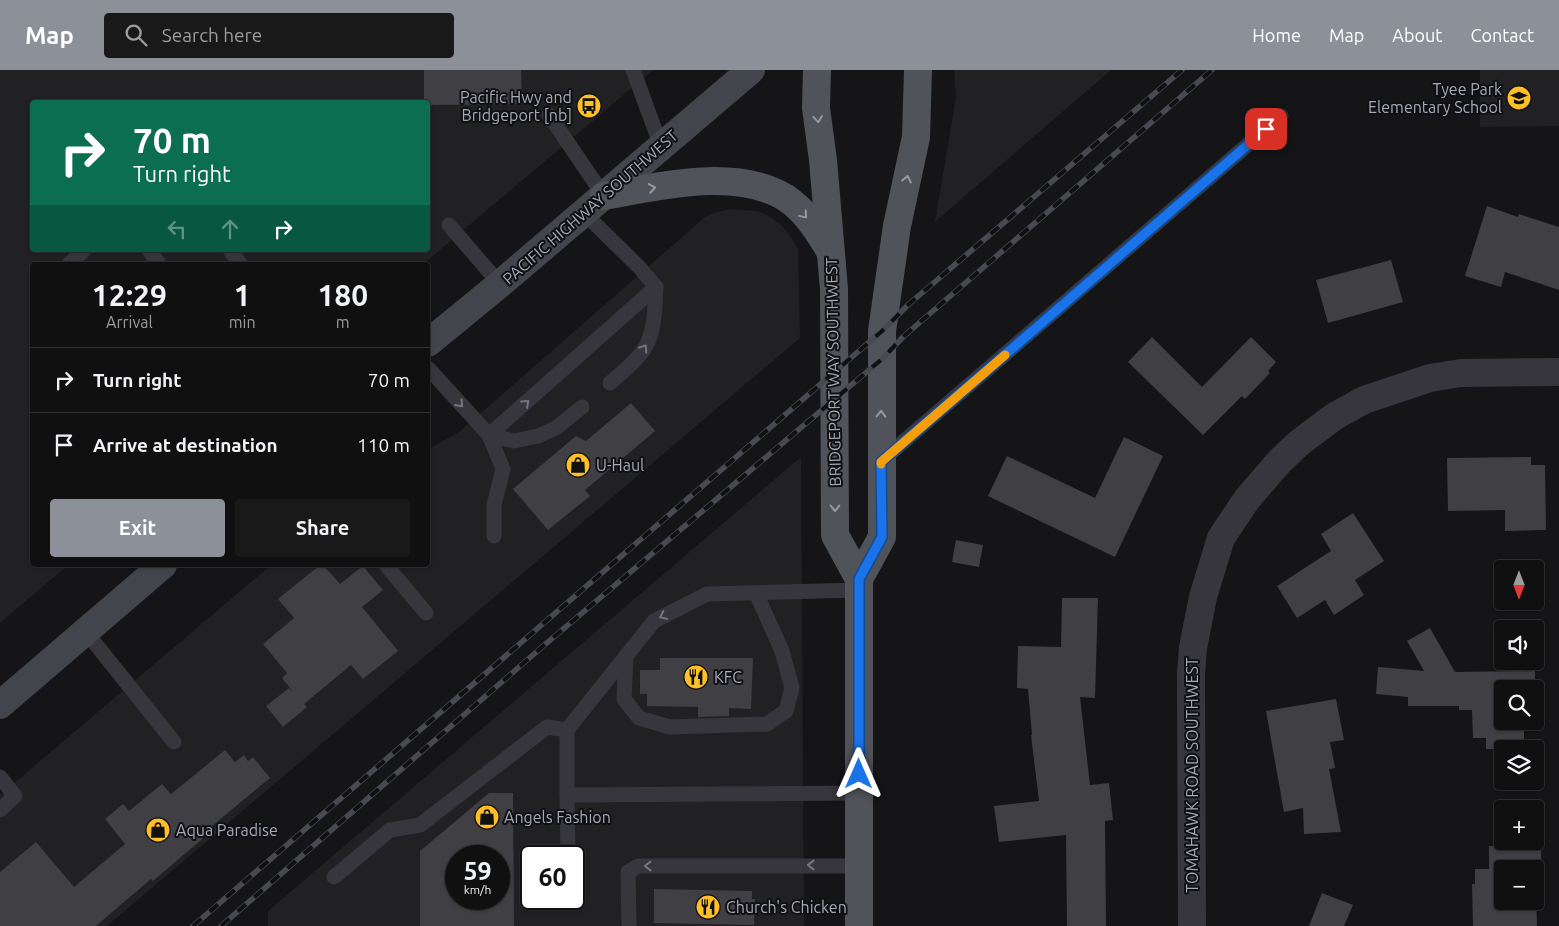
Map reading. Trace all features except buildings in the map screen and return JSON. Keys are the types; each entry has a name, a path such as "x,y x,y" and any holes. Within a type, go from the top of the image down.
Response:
{"main road":[{"name":"PACIFIC HIGHWAY SOUTHWEST","path":"430,341 594,205 751,70"},
{"name":"BRIDGEPORT WAY SOUTHWEST","path":"817,70 816,108 823,160 834,289 835,535 859,585"},
{"name":"BRIDGEPORT WAY SOUTHWEST","path":"859,926 859,585 882,537 882,331 897,226 916,137 918,70"},
{"path":"594,205 667,185 718,181 745,183 778,193 798,208 820,234 831,253"},
{"path":"0,705 161,567"}],"street":[{"name":"TOMAHAWK ROAD SOUTHWEST","path":"1192,926 1190,674 1203,597 1221,538 1247,499 1299,443 1335,416 1364,400 1430,378 1461,373 1559,372"}],"lane":[{"path":"633,70 661,146"},
{"path":"549,114 594,205 656,287 648,344 632,363 610,383"},
{"path":"881,462 1281,116"},
{"path":"449,225 500,284"},
{"path":"71,262 82,252"},
{"path":"490,435 656,287"},
{"path":"430,370 490,435 503,470 494,505 494,536"},
{"path":"490,435 514,441 538,436 556,428 582,407"},
{"path":"388,567 426,613"},
{"path":"568,845 566,730 654,621 707,594 756,593 859,585"},
{"path":"626,656 624,699 639,718 670,727 767,724 786,712 792,688 782,651 756,593"},
{"path":"86,632 174,742"},
{"path":"334,877 390,830 420,825 547,727 566,730"},
{"path":"0,778 15,796 0,810"},
{"path":"567,795 859,793"},
{"path":"629,926 628,872 638,866 860,866"}],"shaded area":[{"path":"0,70 653,70 426,262 30,262 30,567 66,567 0,623"},
{"path":"954,70 1111,70 935,222 956,98"},
{"name":"Tyee Park Elementary School","path":"1480,70 1559,70 1559,126 1480,127"},
{"path":"730,209 758,211 771,217 791,237 798,249 800,338 107,926 0,926 0,795 269,567 430,567 430,448 458,433 705,217"},
{"path":"801,457 804,926 268,926 268,911"}],"railway":[{"path":"193,926 882,331 909,304 1182,70"},
{"path":"221,926 542,647 882,359 904,336 1212,70"}],"slow traffic":[{"path":"881,464 881,462 1005,355"}],"place":[{"name":"Tyee Park Elementary School","path":"1519,98"},
{"name":"Pacific Hwy and Bridgeport [nb]","path":"589,106"},
{"name":"U-Haul","path":"578,465"},
{"name":"KFC","path":"696,677"},
{"name":"Angels Fashion","path":"487,817"},
{"name":"Aqua Paradise","path":"158,830"},
{"name":"Church's Chicken","path":"708,907"}],"route":[{"path":"859,774 859,579 882,537 881,462 1266,129"}]}
